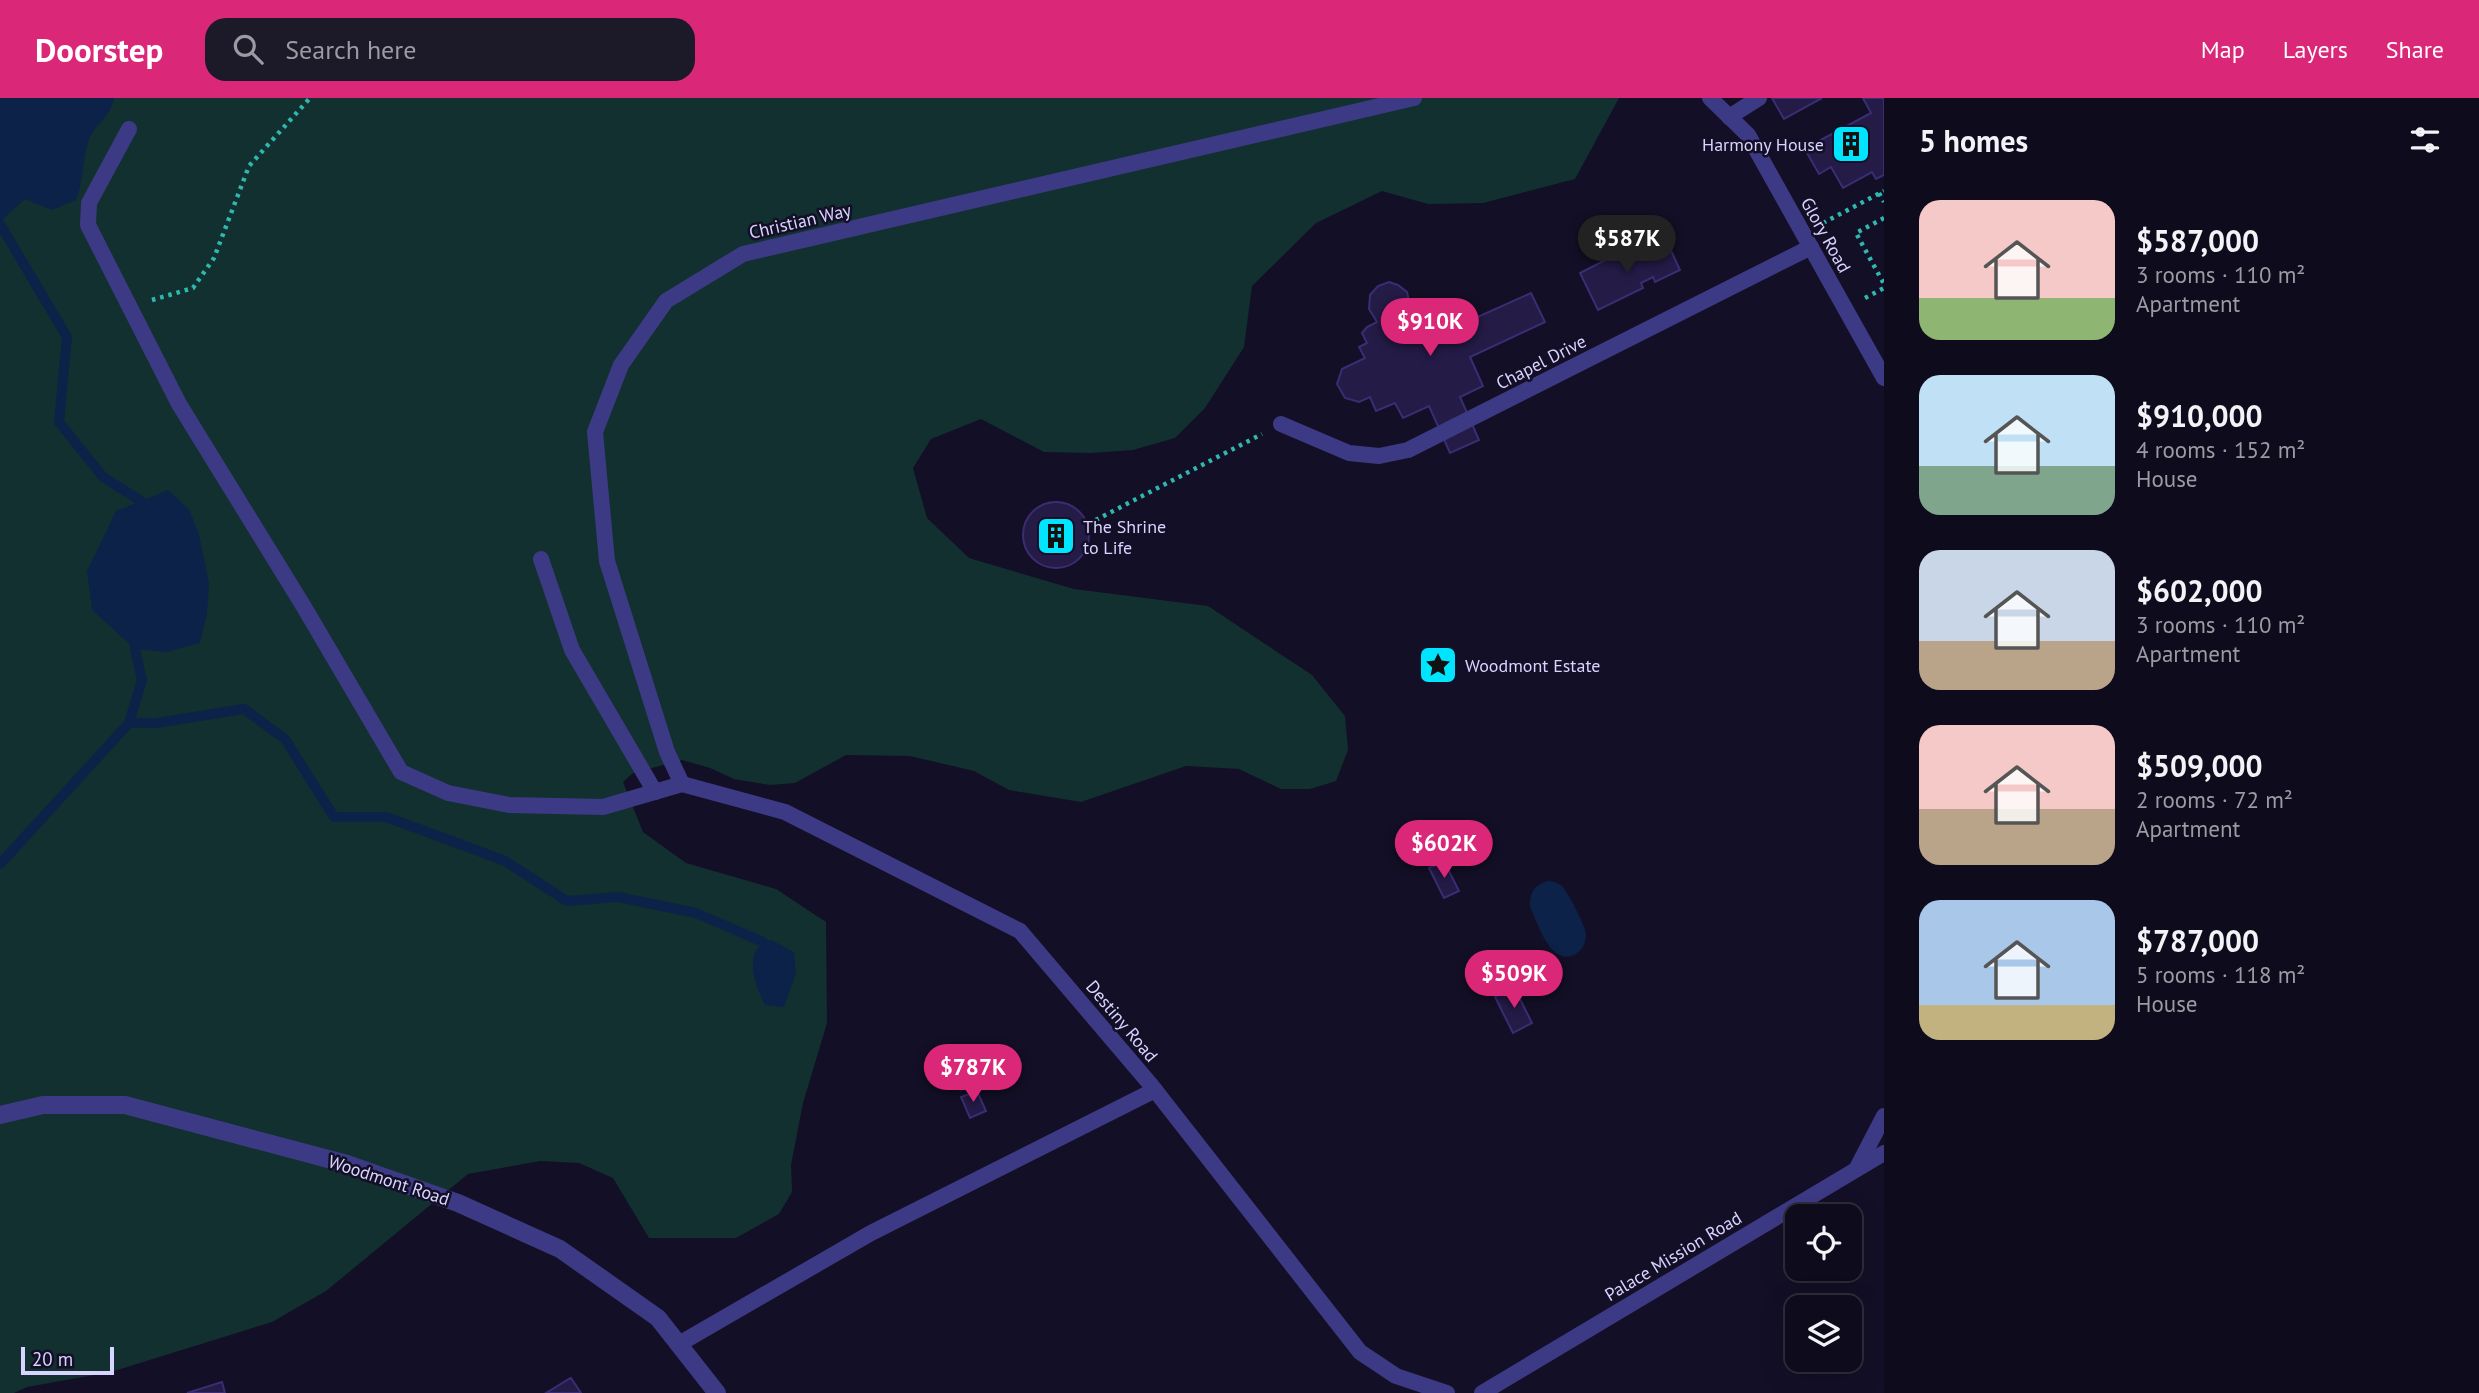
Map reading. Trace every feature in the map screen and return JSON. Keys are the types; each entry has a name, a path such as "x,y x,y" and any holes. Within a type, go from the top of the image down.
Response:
{"street":[{"name":"Woodmont Road","path":"0,1115 43,1105 125,1105 347,1164 458,1203 560,1249 658,1318 717,1393"}],"lane":[{"name":"Christian Way","path":"682,784 667,752 607,561 596,432 621,365 666,301 743,254 1414,98"},
{"path":"1710,98 1729,117 1759,98"},
{"name":"Glory Road","path":"1729,117 1748,135 1884,378"},
{"path":"129,129 89,203 88,225 179,404 304,607 401,772 448,793 509,805 603,807 682,784"},
{"name":"Chapel Drive","path":"1281,424 1349,453 1379,456 1408,450 1807,240"},
{"path":"541,559 572,650 655,792"},
{"name":"Destiny Road","path":"682,784 785,812 1020,931 1155,1090 1360,1352 1396,1376 1447,1393"},
{"path":"679,1344 871,1233 1155,1090"},
{"path":"1857,1168 1884,1116"},
{"name":"Palace Mission Road","path":"1482,1393 1884,1153"}],"path":[{"path":"130,307 193,288 214,258 249,166 310,98"},
{"path":"1807,240 1882,192 1884,202"},
{"path":"1884,218 1856,233 1882,275 1884,284"},
{"path":"1088,524 1281,424"}],"green space":[{"path":"0,98 1619,98 1575,179 1483,203 1428,204 1382,191 1316,223 1252,286 1244,347 1205,408 1175,438 1133,450 1044,452 981,419 931,439 913,468 927,518 969,558 1074,589 1208,606 1312,675 1345,716 1348,750 1336,781 1310,789 1281,789 1239,769 1186,766 1081,802 1009,790 974,771 910,756 846,755 795,783 770,785 734,779 682,760 633,773 623,782 643,832 686,863 776,889 826,922 827,1023 803,1103 791,1165 792,1192 779,1214 736,1238 649,1238 613,1178 579,1163 540,1161 468,1174 326,1291 272,1322 111,1372 27,1387 14,1393 0,1393"}],"water":[{"path":"0,98 114,98 108,113 88,141 76,200 52,210 25,199 0,222"},
{"path":"168,490 189,509 199,535 209,583 207,613 200,643 167,652 135,649 92,610 87,571 116,511"},
{"path":"1547,881 1557,883 1565,889 1585,930 1586,937 1582,947 1568,957 1553,950 1530,907 1533,891"},
{"path":"771,940 794,952 796,973 784,1007 765,1005 753,968 756,951"}],"building":[{"name":"Harmony House","path":"1772,98 1822,98 1784,119"},
{"name":"Harmony House","path":"1863,98 1884,98 1884,175 1876,179 1872,172 1843,188 1831,167 1819,174 1807,153 1820,147 1817,142 1871,113"},
{"path":"1668,244 1680,270 1655,282 1653,277 1641,283 1643,288 1598,310 1580,273 1623,251 1631,262"},
{"path":"1389,282 1407,292 1414,323 1462,301 1471,320 1531,293 1545,322 1470,357 1483,386 1460,397 1479,440 1450,453 1429,406 1403,418 1395,403 1376,411 1370,397 1359,402 1345,398 1337,384 1342,369 1365,358 1359,347 1367,343 1362,333 1377,322 1369,309 1370,295 1378,286"},
{"name":"The Shrine to Life","path":"1049,502 1063,502 1075,507 1084,516 1089,535 1087,548 1080,559 1063,568 1049,568 1037,563 1028,554 1023,542 1023,528 1028,516 1037,507"},
{"path":"1444,861 1459,891 1444,898 1429,868"},
{"path":"1514,987 1532,1023 1513,1033 1495,997"},
{"path":"977,1091 986,1111 970,1118 961,1097"},
{"path":"571,1378 581,1393 546,1393 569,1379"},
{"path":"222,1382 225,1393 187,1393"}],"waterway":[{"path":"0,224 67,337 59,422 103,477 141,501 140,514"},
{"path":"136,637 135,649 142,680 129,723 156,723 244,709 285,739 334,817 386,817 505,861 567,901 618,897 696,913 763,942"},
{"path":"0,864 129,723"}],"place":[{"name":"Harmony House","path":"1851,144"},
{"name":"The Shrine to Life","path":"1056,536"},
{"name":"Woodmont Estate","path":"1438,665"}]}
